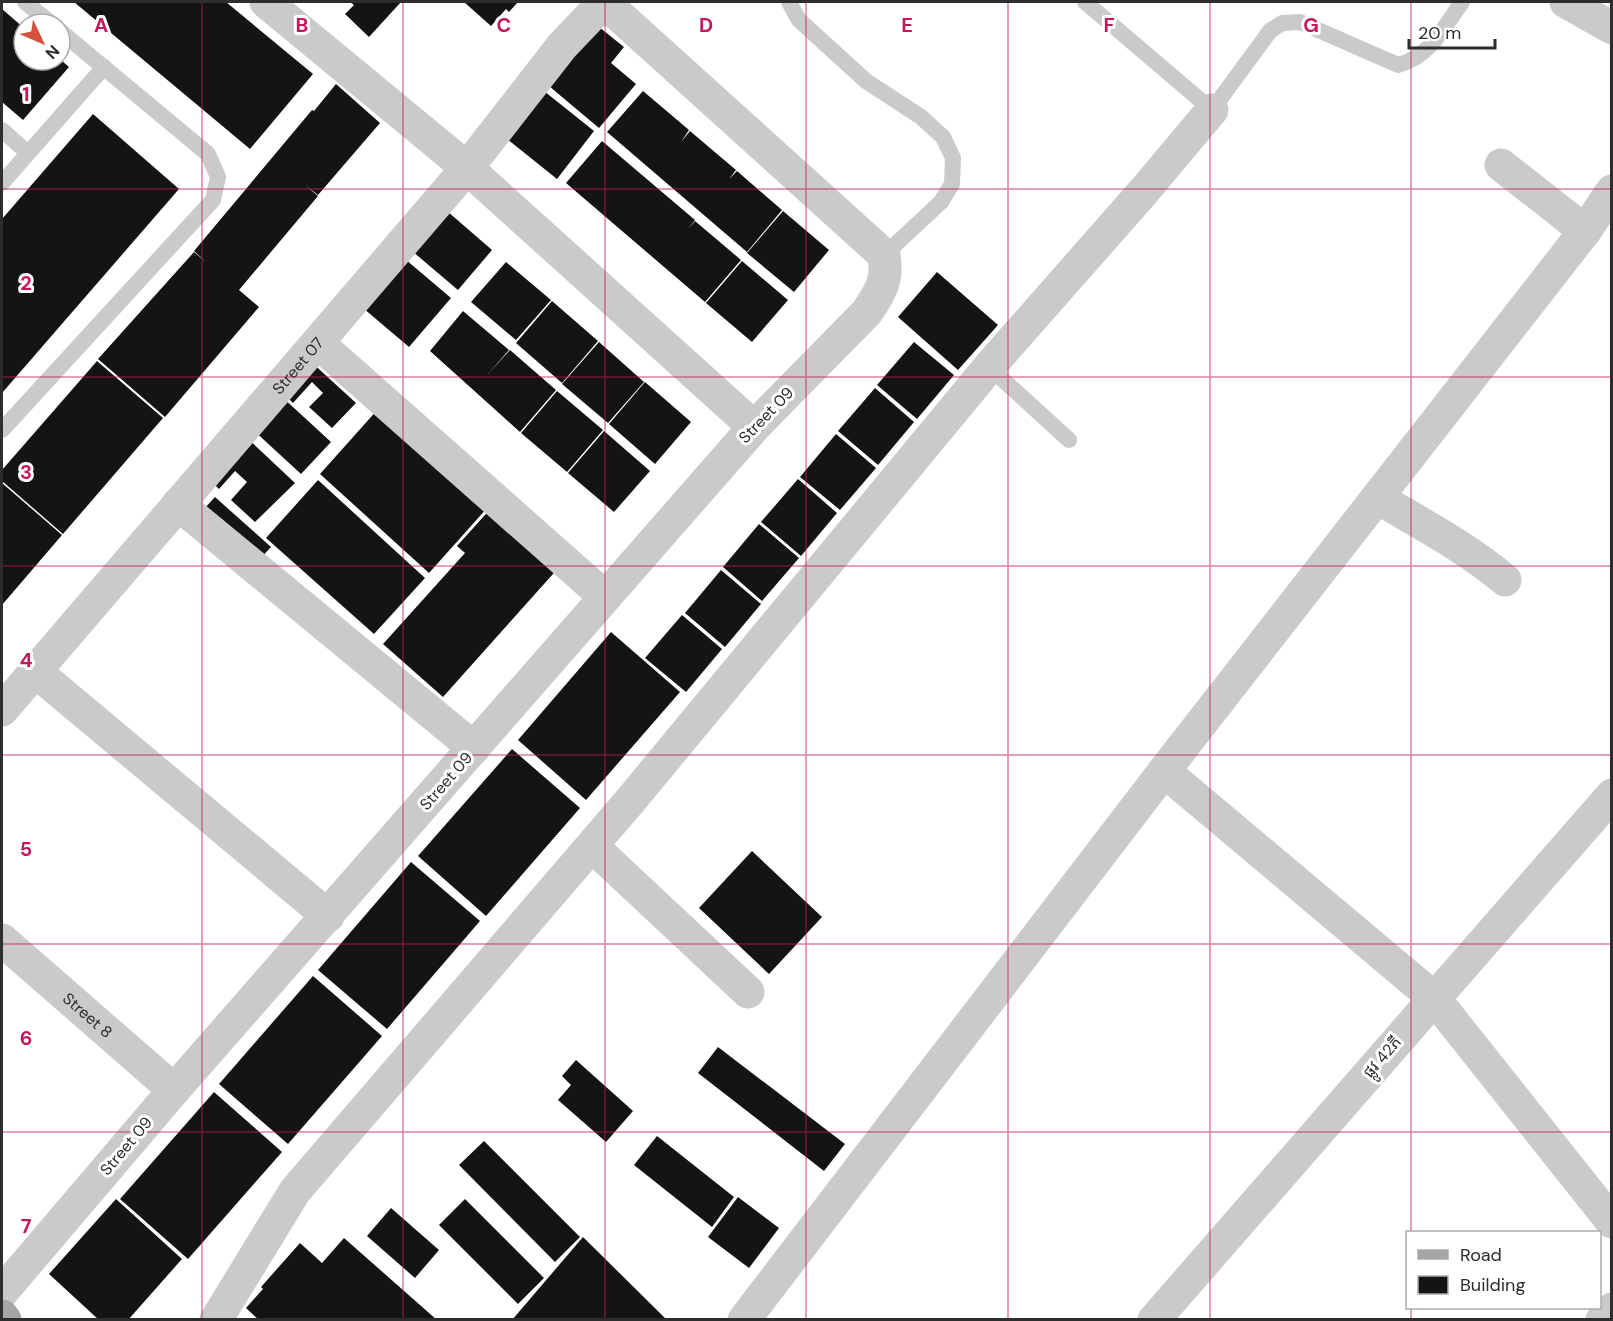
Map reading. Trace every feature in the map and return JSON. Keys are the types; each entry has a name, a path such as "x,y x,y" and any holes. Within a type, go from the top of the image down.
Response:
{"main road":[{"path":"2,1316 5,1320"}],"street":[{"name":"Street 07","path":"2,710 467,168 562,46 604,2 885,263"},
{"path":"1566,2 1611,28"},
{"path":"272,3 467,168 754,427"},
{"path":"216,1320 295,1191 592,846 989,368 1212,110"},
{"path":"1500,165 1585,231"},
{"path":"744,1320 1164,771 1585,231 1611,191"},
{"name":"Street 09","path":"2,1292 174,1090 328,916 604,596 754,427 867,312 882,290 885,263"},
{"path":"318,343 604,596"},
{"path":"1378,498 1486,564 1505,580"},
{"path":"178,504 474,748"},
{"path":"35,671 328,916"},
{"path":"1164,771 1434,998 1611,1222"},
{"name":"ផ្លូវ 42ភី","path":"1154,1320 1611,795"},
{"path":"592,846 748,992"},
{"name":"Street 8","path":"2,940 174,1090"},
{"path":"1602,1320 1611,1308"}],"lane":[{"path":"25,2 37,12"},
{"path":"789,2 799,20 866,81 921,117 943,137 953,158 951,184 941,202 885,263"},
{"path":"1085,2 1212,110 1269,31 1282,23 1300,22 1398,65 1411,62 1430,48 1462,2"},
{"path":"2,430 213,200 218,177 208,154 72,41"},
{"path":"2,183 104,67"},
{"path":"2,130 28,153"},
{"path":"989,368 1069,440"}],"building":[{"path":"74,2 226,2 313,74 250,149"},
{"path":"350,2 401,2 369,37 345,14 354,5"},
{"path":"464,2 518,2 509,12 506,9 491,26"},
{"path":"2,9 12,18 12,72 65,72 23,120 2,102"},
{"path":"599,27 624,47 611,63 636,84 599,128 549,86"},
{"path":"336,84 380,123 318,195 305,185 318,196 239,290 259,307 165,417 98,359 194,252 206,262 194,251"},
{"path":"544,91 594,131 557,179 507,139"},
{"path":"643,91 689,130 681,142 690,131 736,170 729,179 737,171 782,210 747,252 607,132"},
{"path":"93,114 179,189 2,393 2,219"},
{"path":"602,141 695,220 688,229 695,221 741,260 705,302 566,183"},
{"path":"447,211 492,250 458,290 412,251"},
{"path":"783,211 829,250 794,292 747,253"},
{"path":"405,259 451,298 409,347 363,308"},
{"path":"742,261 788,300 752,342 706,303"},
{"path":"506,262 551,300 516,340 471,302"},
{"path":"937,272 998,325 958,370 898,317"},
{"path":"552,301 598,341 562,383 516,343"},
{"path":"463,311 509,350 488,374 510,350 556,390 520,432 430,351"},
{"path":"599,342 644,382 608,423 562,384"},
{"path":"914,342 954,375 917,419 877,385"},
{"path":"309,360 356,403 332,428 309,407 323,393 312,382 293,403 281,391"},
{"path":"97,361 163,418 63,534 2,481 2,470"},
{"path":"645,382 691,422 655,464 609,424"},
{"path":"875,388 914,422 878,465 838,431"},
{"path":"557,391 603,430 567,472 521,433"},
{"path":"281,396 331,442 301,474 251,428"},
{"path":"379,408 488,507 429,573 320,474"},
{"path":"604,431 650,471 614,512 568,473"},
{"path":"836,434 876,468 840,510 800,477"},
{"path":"245,436 295,483 255,522 231,500 247,482 235,471 219,489 206,477"},
{"path":"798,479 837,513 801,556 761,522"},
{"path":"318,480 425,578 374,634 266,538"},
{"path":"2,483 62,535 2,605"},
{"path":"215,497 271,547 259,560 203,510"},
{"path":"494,505 561,565 443,697 383,644 465,553 457,546"},
{"path":"759,524 799,558 762,601 723,567"},
{"path":"721,570 761,604 725,647 685,613"},
{"path":"682,615 722,649 686,692 645,658"},
{"path":"611,632 680,692 586,800 518,740"},
{"path":"512,749 580,808 486,916 418,856"},
{"path":"752,851 822,917 769,974 699,908"},
{"path":"411,862 480,921 387,1029 318,970"},
{"path":"313,976 382,1036 288,1144 219,1084"},
{"path":"718,1047 845,1144 824,1171 698,1073"},
{"path":"576,1060 633,1111 606,1142 558,1100 571,1085 562,1076"},
{"path":"214,1092 282,1152 188,1259 120,1199"},
{"path":"657,1136 734,1197 712,1227 634,1165"},
{"path":"484,1141 580,1237 555,1262 459,1165"},
{"path":"738,1197 779,1228 749,1268 708,1237"},
{"path":"116,1199 182,1259 128,1320 99,1320 49,1274"},
{"path":"465,1199 544,1278 518,1304 439,1225"},
{"path":"391,1208 439,1250 415,1278 367,1236"},
{"path":"583,1237 667,1320 512,1320"},
{"path":"344,1238 437,1320 259,1320 246,1308 263,1289 261,1287 300,1243 322,1263"}]}
